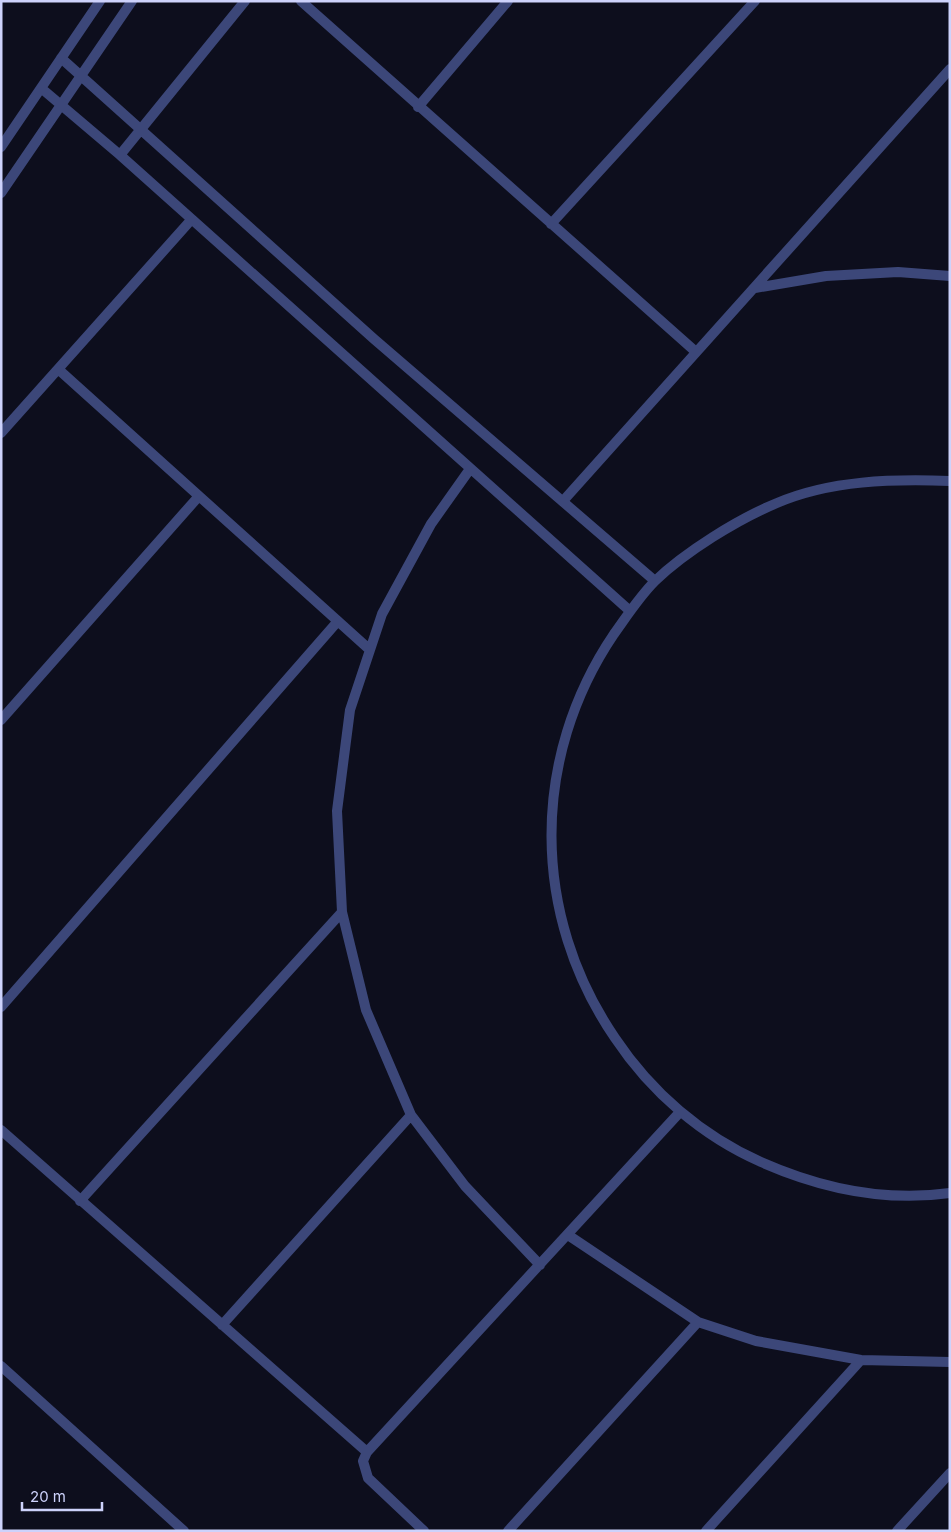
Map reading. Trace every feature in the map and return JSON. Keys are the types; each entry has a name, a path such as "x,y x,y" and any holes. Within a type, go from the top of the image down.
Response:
{"street":[{"path":"1,146 100,1"},
{"path":"1,193 132,1"},
{"path":"120,155 245,1"},
{"path":"301,1 418,107 696,352"},
{"path":"418,107 508,1"},
{"path":"551,224 755,1"},
{"path":"61,58 374,339 656,581"},
{"path":"563,501 950,69"},
{"path":"41,88 120,155 630,611"},
{"path":"1,433 191,220"},
{"path":"755,288 826,276 898,272 950,276"},
{"path":"58,369 370,650"},
{"path":"470,469 431,524 382,614 350,710 337,811 342,912 366,1010 411,1115 465,1186 540,1265"},
{"path":"950,481 891,478 826,488 777,502 706,541 656,581 630,611 603,651 582,692 560,754 551,819 554,885 569,949 595,1009 632,1064 680,1112 739,1152 799,1178 863,1194 929,1196 950,1193"},
{"path":"1,720 199,496"},
{"path":"1,1007 338,622"},
{"path":"80,1201 342,912"},
{"path":"424,1531 368,1478 363,1461 367,1452 680,1112"},
{"path":"222,1325 411,1115"},
{"path":"1,1130 367,1452"},
{"path":"568,1235 698,1322 756,1341 861,1360 950,1362"},
{"path":"508,1531 698,1322"},
{"path":"706,1531 861,1360"},
{"path":"1,1366 184,1531"},
{"path":"897,1531 950,1473"}]}
